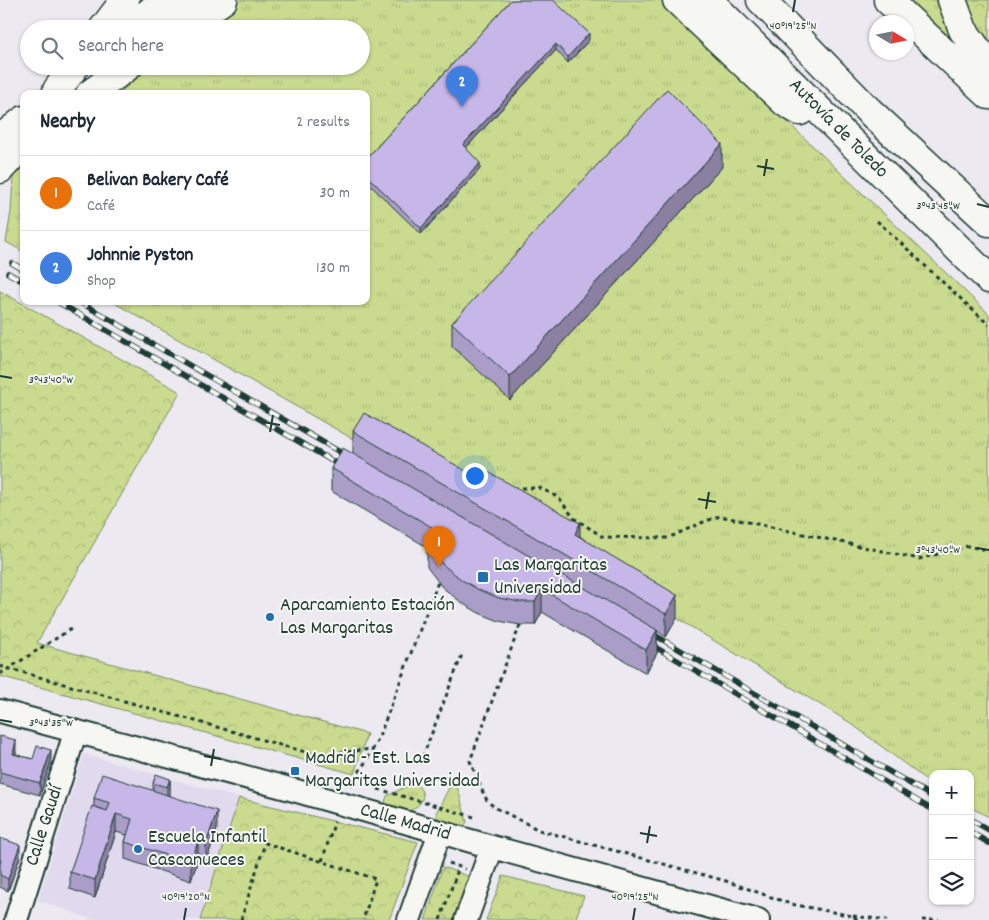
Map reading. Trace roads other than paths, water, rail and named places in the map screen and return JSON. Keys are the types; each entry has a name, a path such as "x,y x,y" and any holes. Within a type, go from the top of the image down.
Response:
{"main road":[{"path":"110,20 125,0"},
{"path":"141,20 164,0"},
{"path":"173,20 197,0"},
{"path":"194,20 223,0"},
{"path":"677,0 786,103 849,139"},
{"name":"Autovía de Toledo","path":"708,0 989,279"},
{"name":"Autovía de Toledo","path":"761,0 868,110 989,222"},
{"path":"888,0 989,95"},
{"path":"952,0 963,30 989,66"},
{"path":"57,90 68,75"},
{"path":"57,90 75,75"},
{"path":"92,90 108,75"},
{"path":"94,90 115,75"},
{"path":"0,139 20,123"},
{"path":"0,169 20,147"}],"street":[{"name":"Calle Madrid","path":"0,712 758,920"},
{"name":"Calle Gaudí","path":"15,916 75,733"},
{"path":"409,920 440,832"},
{"path":"466,920 492,847"}],"railway":[{"path":"12,263 20,268"},
{"path":"8,273 20,280"},
{"path":"63,305 346,469"},
{"path":"85,305 352,459"},
{"path":"646,630 929,795"},
{"path":"645,641 929,808"},
{"path":"974,821 989,830"},
{"path":"974,834 989,843"}],"place":[{"name":"Johnnie Pyston","path":"462,107"},
{"name":"Belivan Bakery Café","path":"439,567"},
{"name":"Las Margaritas Universidad","path":"483,577"},
{"name":"Aparcamiento Estación Las Margaritas","path":"270,617"},
{"name":"Madrid - Est. Las Margaritas Universidad","path":"295,771"},
{"name":"Escuela Infantil Cascanueces","path":"138,849"}]}
